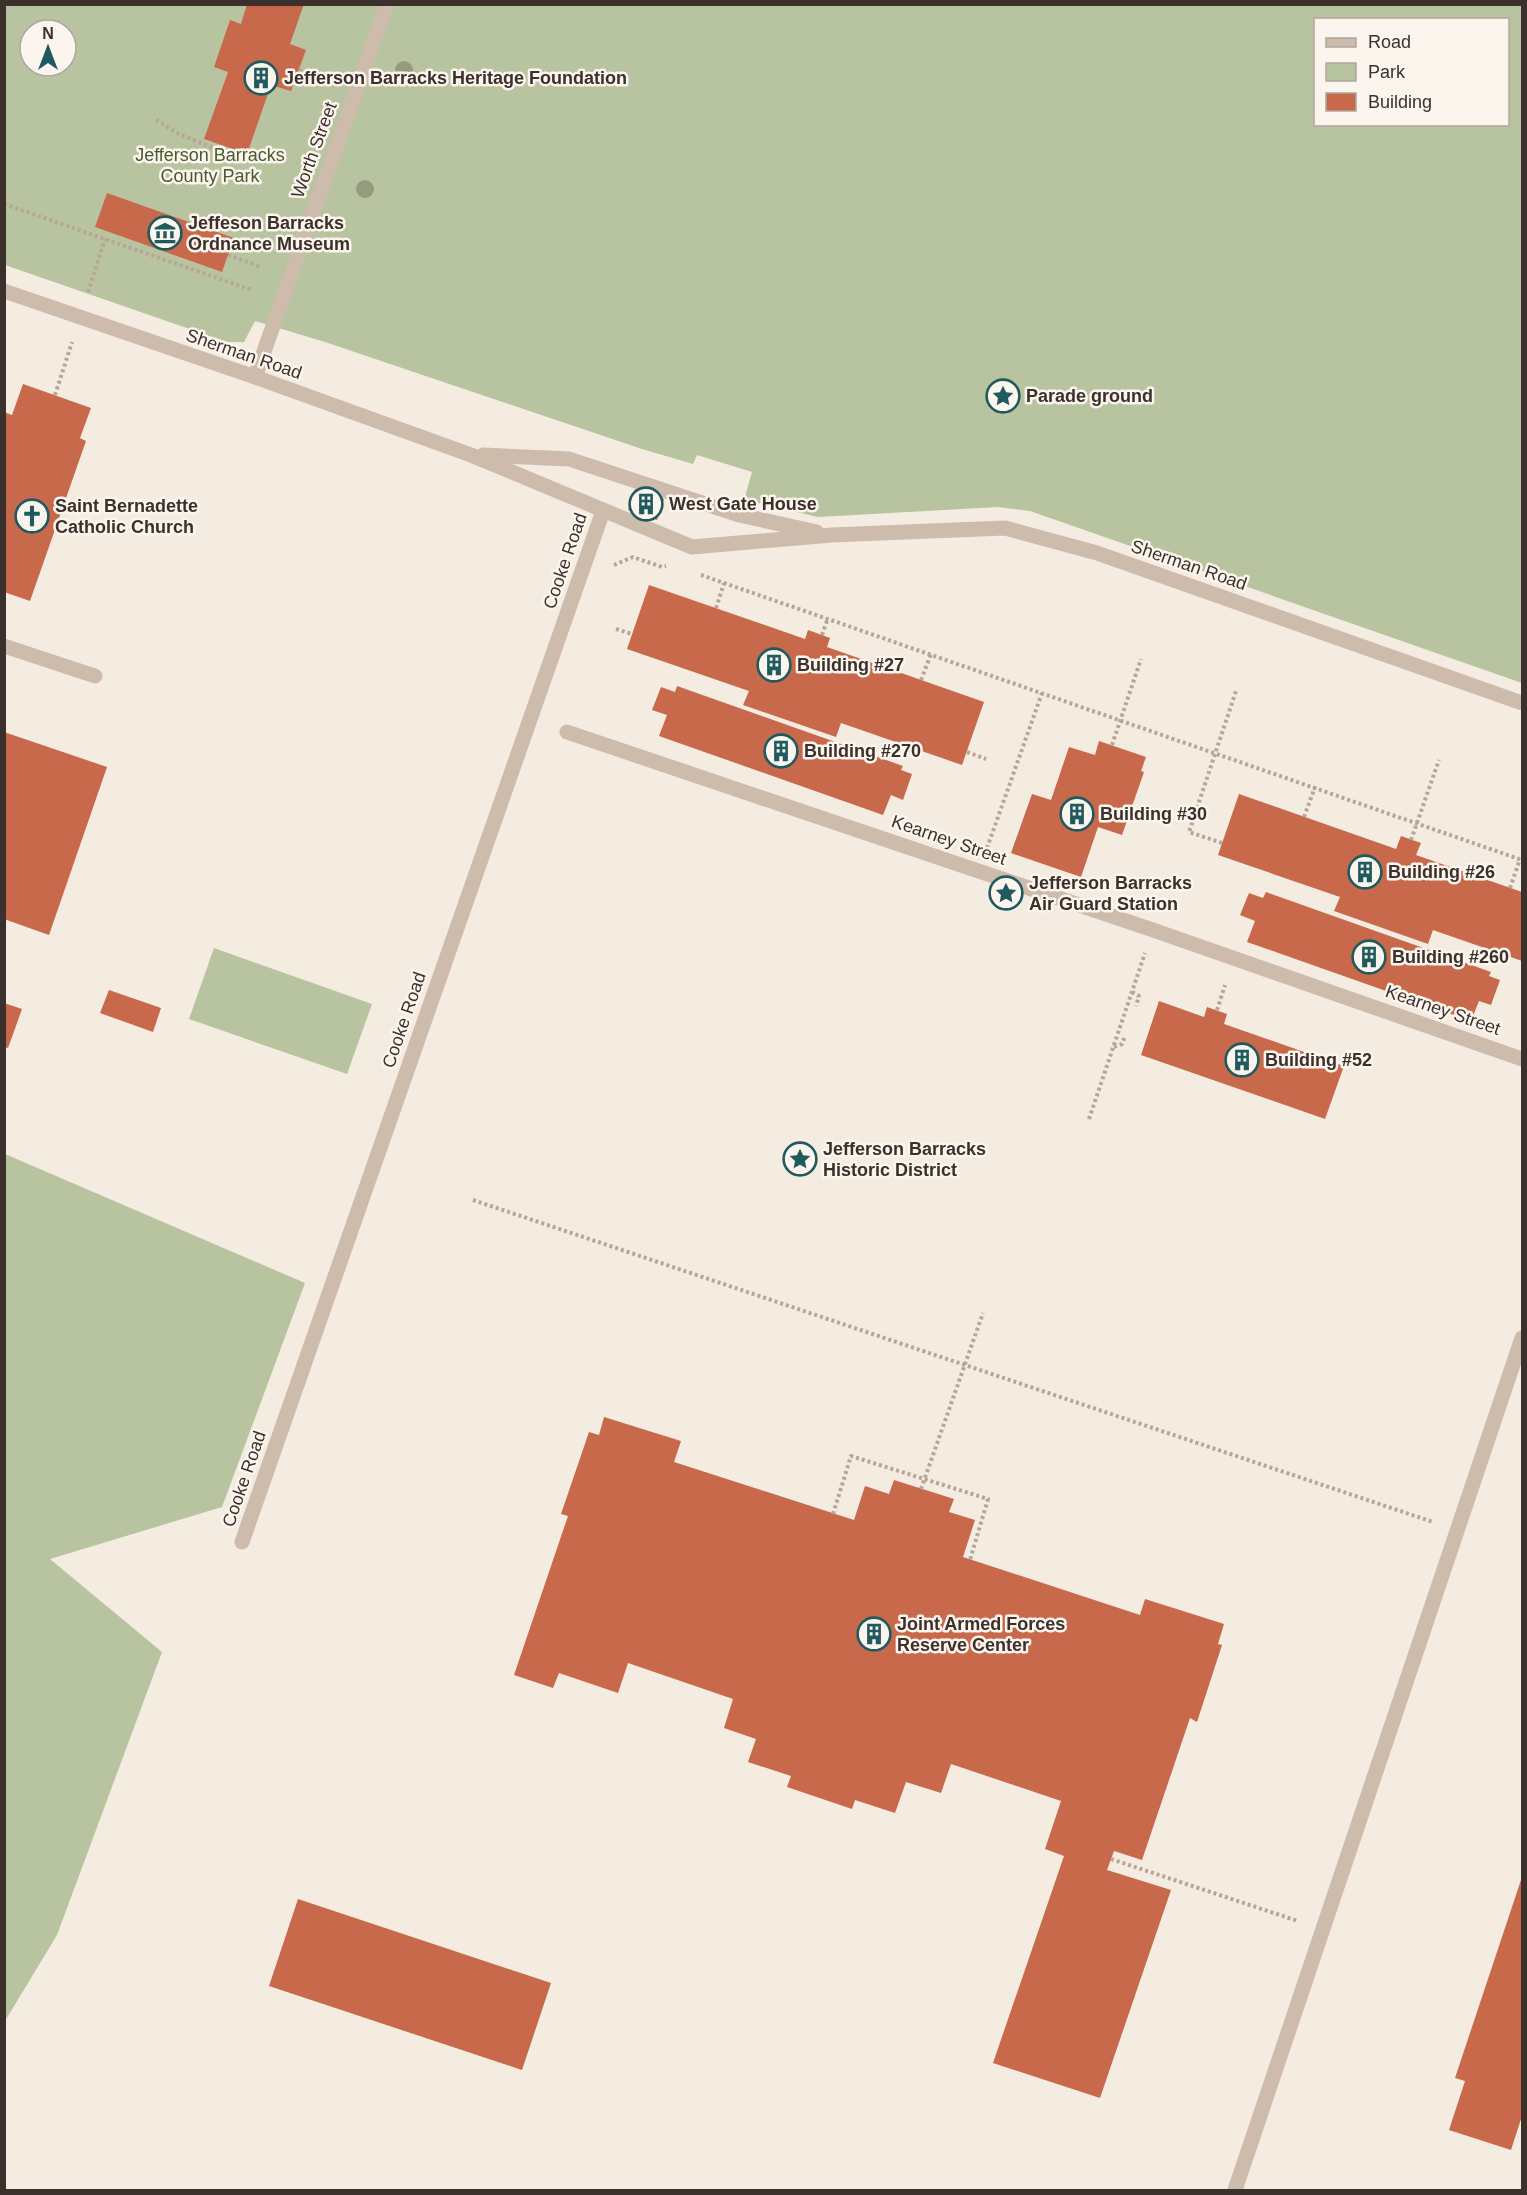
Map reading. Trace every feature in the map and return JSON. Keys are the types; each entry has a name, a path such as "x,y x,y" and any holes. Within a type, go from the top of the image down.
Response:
{"street":[{"name":"Worth Street","path":"255,377 387,4"},
{"name":"Sherman Road","path":"4,291 471,454"},
{"path":"471,454 692,547 831,535"},
{"path":"471,454 568,459 740,515 831,535"},
{"name":"Cooke Road","path":"242,1542 603,511"},
{"name":"Sherman Road","path":"831,535 1005,528 1097,553 1522,703"},
{"path":"4,646 95,676"},
{"name":"Kearney Street","path":"567,732 1153,930 1522,1059"},
{"path":"1235,2190 1522,1338"}],"path":[{"path":"299,70 326,80"},
{"path":"156,120 179,134 240,159"},
{"path":"224,153 226,147"},
{"path":"4,204 252,290"},
{"path":"228,255 261,267"},
{"path":"614,566 633,557 662,567 670,564"},
{"path":"692,572 1521,859 1510,888"},
{"path":"716,608 724,583"},
{"path":"822,634 828,618"},
{"path":"616,629 632,634"},
{"path":"921,680 931,654"},
{"path":"1112,745 1141,658"},
{"path":"1222,843 1190,832 1236,691"},
{"path":"979,871 1042,693"},
{"path":"967,752 986,759"},
{"path":"1411,840 1439,760"},
{"path":"1304,817 1315,787"},
{"path":"1089,1119 1153,930"},
{"path":"1217,1010 1225,985"},
{"path":"1132,992 1139,996 1136,1006"},
{"path":"1113,1047 1122,1044 1125,1036"},
{"path":"473,1200 1458,1530"},
{"path":"921,1489 983,1312"},
{"path":"833,1514 851,1456 988,1499 970,1560"},
{"path":"1110,1859 1323,1930"}],"green space":[{"name":"Parade ground","path":"5,5 1522,5 1522,683 1030,511 998,507 818,517 744,500 752,472 697,455 693,464 642,449 325,342 255,321 244,342 227,342 5,265"},
{"path":"214,948 372,1004 347,1074 189,1019"},
{"path":"5,1154 305,1283 222,1507 50,1559 162,1652 57,1935 5,2021"}],"building":[{"name":"Jefferson Barracks Heritage Foundation","path":"247,4 304,4 290,44 306,50 291,91 271,85 247,154 204,139 228,72 214,67 230,20 241,24"},
{"name":"Jeffeson Barracks Ordnance Museum","path":"107,193 234,238 222,272 95,227"},
{"name":"Saint Bernadette Catholic Church","path":"23,384 91,408 80,438 86,441 30,601 4,592 4,412 12,415"},
{"name":"West Gate House","path":"635,489 664,499 657,520 628,510"},
{"name":"Building #27","path":"649,585 805,639 808,630 830,638 827,647 984,702 962,765 841,723 836,737 743,705 749,691 627,649"},
{"name":"Building #270","path":"677,686 903,766 901,770 912,774 903,800 891,795 883,815 659,736 667,715 652,710 661,687 675,692"},
{"path":"4,732 107,767 49,935 4,919"},
{"name":"Building #30","path":"1099,741 1146,757 1141,771 1144,772 1122,835 1098,827 1081,877 1011,853 1032,794 1051,800 1069,747 1095,755"},
{"name":"Building #26","path":"1239,794 1396,849 1401,836 1421,843 1416,855 1522,892 1522,961 1433,930 1428,944 1334,911 1340,897 1218,855"},
{"name":"Building #260","path":"1266,892 1491,972 1489,976 1500,980 1491,1005 1479,1001 1471,1021 1247,942 1255,921 1240,915 1249,893 1263,898"},
{"path":"109,990 161,1008 153,1032 100,1013"},
{"name":"Building #52","path":"1159,1001 1204,1017 1207,1007 1227,1014 1224,1024 1344,1066 1325,1119 1141,1055"},
{"path":"4,1003 22,1009 8,1048 4,1047"},
{"name":"Joint Armed Forces Reserve Center","path":"604,1417 681,1441 674,1462 854,1520 865,1486 889,1494 894,1480 954,1499 949,1512 975,1520 963,1557 1140,1615 1145,1599 1224,1624 1218,1644 1222,1645 1197,1722 1190,1718 1142,1860 1114,1851 1107,1870 1171,1890 1100,2098 993,2063 1064,1856 1045,1849 1061,1801 951,1764 941,1793 906,1782 895,1813 855,1800 852,1809 787,1787 791,1776 748,1762 756,1739 724,1728 733,1699 628,1663 618,1693 559,1673 553,1688 514,1675 568,1516 561,1514 589,1432 599,1435"},
{"path":"1522,1877 1522,2116 1511,2150 1449,2130 1465,2081 1455,2078"},
{"path":"298,1899 551,1983 522,2070 269,1986"}],"place":[{"name":"Jefferson Barracks Heritage Foundation","path":"261,78"},
{"name":"Jeffeson Barracks Ordnance Museum","path":"165,233"},
{"name":"Parade ground","path":"1003,396"},
{"name":"West Gate House","path":"646,504"},
{"name":"Saint Bernadette Catholic Church","path":"32,516"},
{"name":"Building #27","path":"774,665"},
{"name":"Building #270","path":"781,751"},
{"name":"Building #30","path":"1077,814"},
{"name":"Building #26","path":"1365,872"},
{"name":"Jefferson Barracks Air Guard Station","path":"1006,893"},
{"name":"Building #260","path":"1369,957"},
{"name":"Building #52","path":"1242,1060"},
{"name":"Jefferson Barracks Historic District","path":"800,1159"},
{"name":"Joint Armed Forces Reserve Center","path":"874,1634"}],"park label":[{"name":"Jefferson Barracks County Park","path":"210,165"}]}
